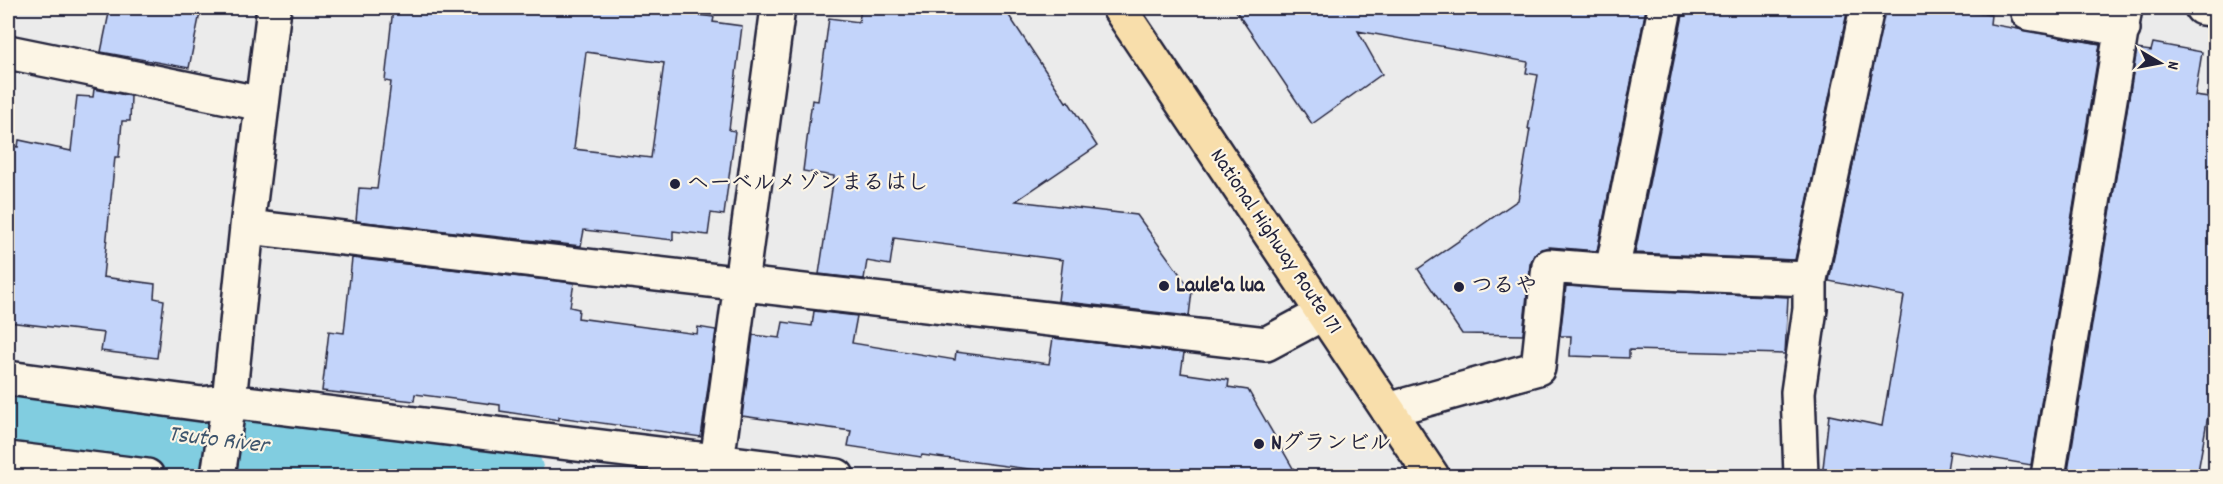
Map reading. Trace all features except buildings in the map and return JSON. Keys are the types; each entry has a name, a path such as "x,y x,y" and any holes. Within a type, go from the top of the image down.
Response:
{"highway":[{"name":"National Highway Route 171","path":"1119,8 1432,477"}],"street":[{"path":"218,472 228,407 273,8"},
{"path":"717,462 778,8"},
{"path":"1612,271 1665,8"},
{"path":"1801,477 1798,392 1810,309 1810,279 1867,8"},
{"path":"2029,8 2028,13 2124,18 2048,477"},
{"path":"2202,8 2216,10"},
{"path":"8,52 262,104"},
{"path":"247,227 1266,344 1322,314"},
{"path":"1388,410 1538,368 1549,266 1612,271 1810,279"},
{"path":"8,378 202,404 837,477"},
{"path":"8,459 147,477"}],"waterway":[{"name":"Tsuto River","path":"8,415 499,476"}],"place":[{"name":"ヘーベルメゾンまるはし","path":"675,184"},
{"name":"Laule'a lua","path":"1164,286"},
{"name":"つるや","path":"1459,287"},
{"name":"Nグランビル","path":"1259,444"}]}
